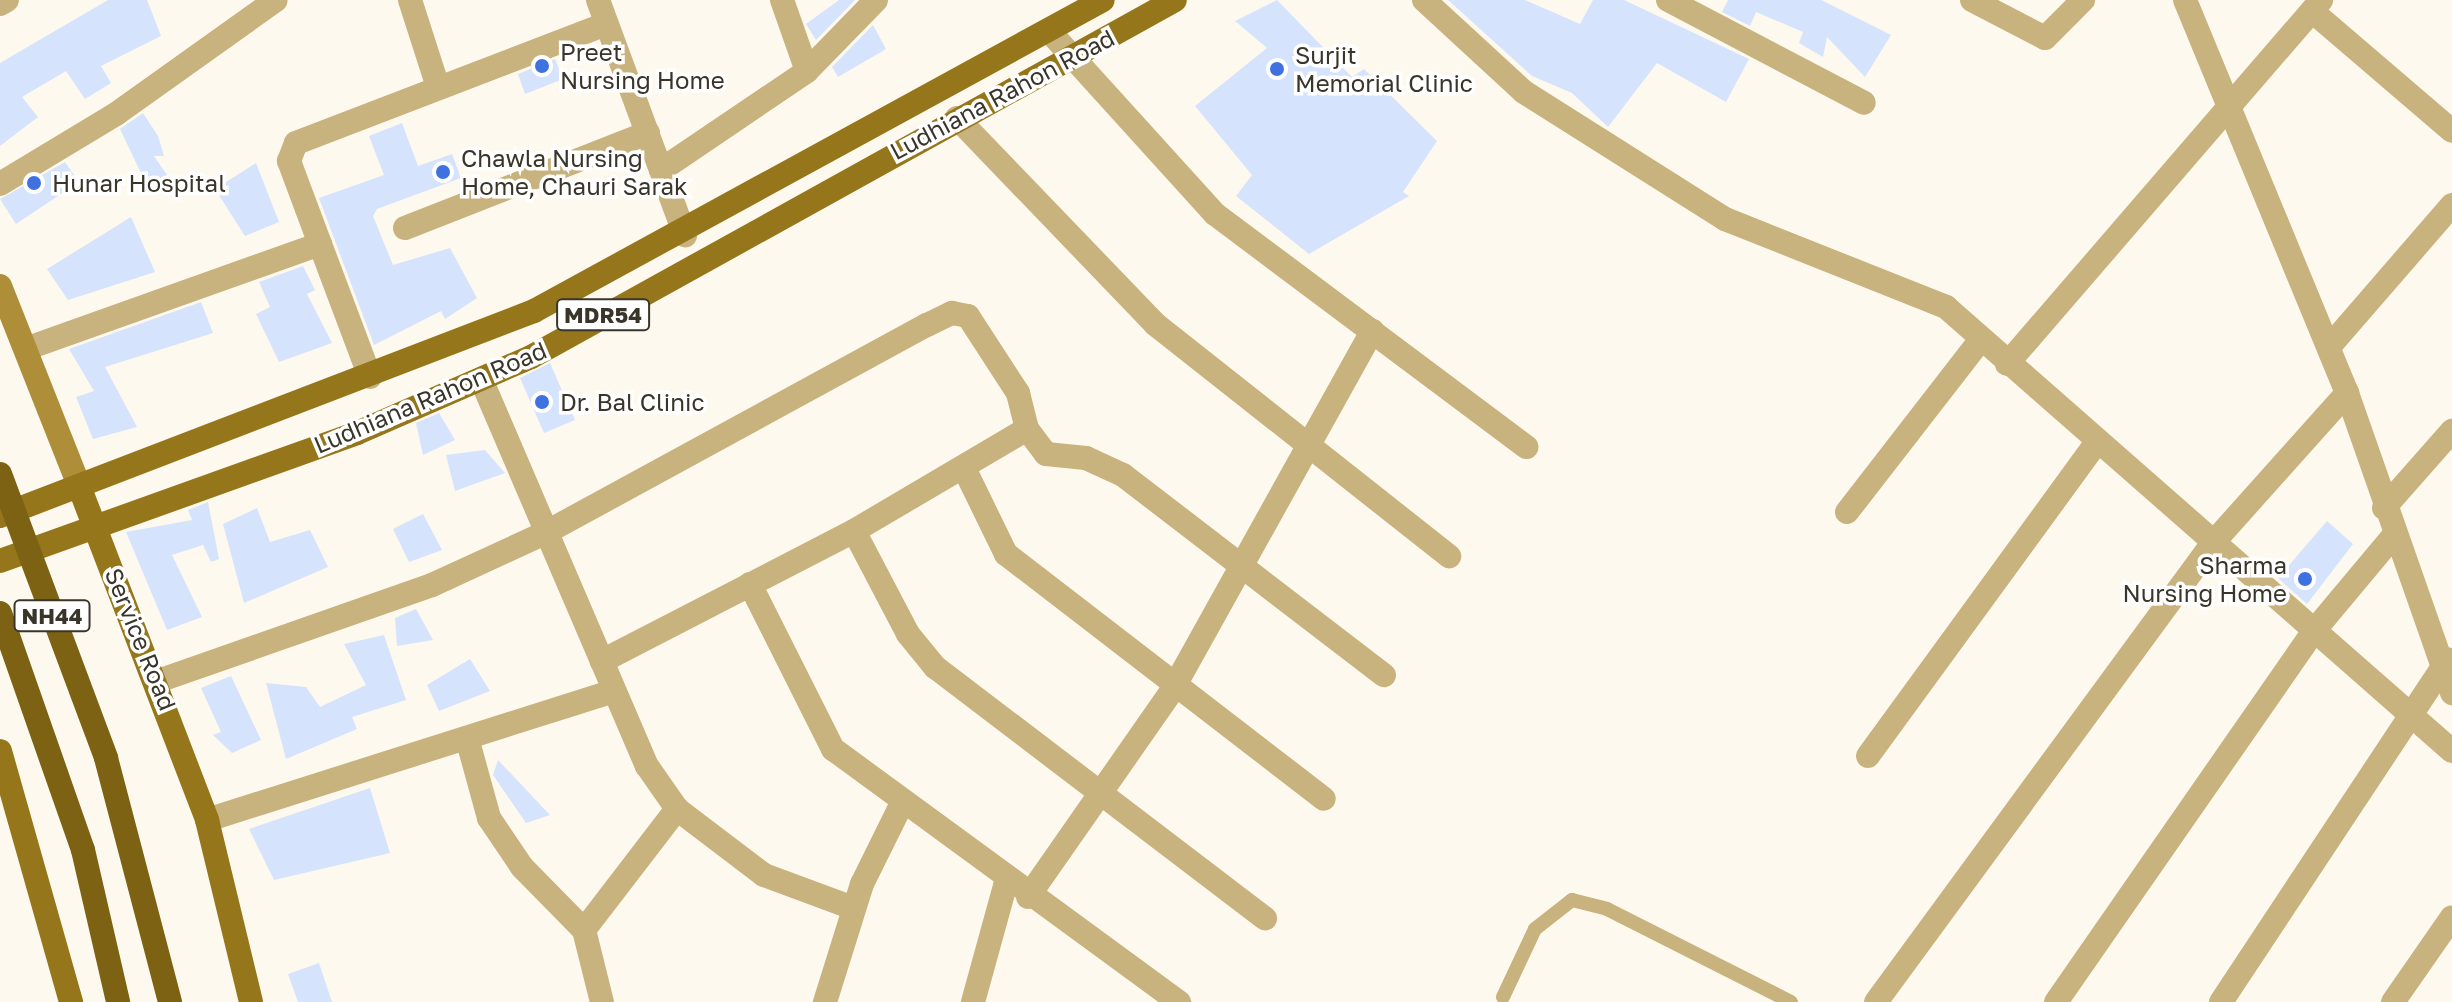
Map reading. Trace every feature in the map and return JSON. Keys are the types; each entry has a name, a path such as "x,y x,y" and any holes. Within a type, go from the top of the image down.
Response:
{"highway":[{"name":"NH44","path":"0,474 106,758 170,1002"},
{"name":"NH44","path":"0,613 55,762 118,1002"}],"main road":[{"name":"Ludhiana Rahon Road","path":"0,516 465,343 685,235 1103,0"},
{"name":"Ludhiana Rahon Road","path":"0,561 95,524 357,433 481,379 1175,0"},
{"name":"Service Road","path":"79,486 158,681 207,820 251,1002"},
{"path":"0,751 71,1002"}],"street":[{"path":"0,4 7,0"},
{"path":"0,184 116,114 276,0"},
{"path":"410,0 438,87"},
{"path":"598,0 685,235"},
{"path":"782,0 807,71"},
{"path":"661,170 807,71 876,0"},
{"path":"1424,0 1524,92 1725,219 1946,307 2212,544 2452,751"},
{"path":"1668,0 1864,103"},
{"path":"1972,0 2045,38 2083,0"},
{"path":"2185,0 2347,393 2394,535 2447,660 2452,693"},
{"path":"2007,364 2317,6 2452,131"},
{"path":"370,377 289,161 296,143 606,24"},
{"path":"1049,31 1215,214 1527,447"},
{"path":"957,118 1155,324 1449,556"},
{"path":"405,228 648,133"},
{"path":"2329,347 2452,205"},
{"path":"28,348 320,244"},
{"name":"Service Road","path":"0,286 28,348 79,486"},
{"path":"158,681 349,618 545,533 952,313 968,316 985,338 1029,414 1027,429 1046,454 1086,458 1123,475 1384,675"},
{"path":"1028,897 1104,796 1173,689 1306,444 1372,331"},
{"path":"1847,512 1981,339"},
{"path":"481,379 647,766 677,809 764,875 853,908"},
{"path":"1876,1002 2212,544 2347,393"},
{"path":"602,661 854,531 1027,429"},
{"path":"2384,508 2452,431"},
{"path":"1868,756 2097,442"},
{"path":"964,468 1006,554 1173,689 1324,799"},
{"path":"854,531 908,634 935,667 1265,918"},
{"path":"2056,1002 2313,632 2394,535"},
{"path":"750,584 833,749 901,805 1006,882 1179,1002"},
{"path":"2221,1002 2447,660"},
{"path":"207,820 613,691"},
{"path":"467,738 501,841 584,930 602,1002"},
{"path":"825,1002 853,908 901,805"},
{"path":"584,930 677,809"},
{"path":"973,1002 1006,882"},
{"path":"2393,1002 2452,917"}],"lane":[{"path":"1503,997 1535,929 1572,900 1607,909 1791,1002"}],"building":[{"path":"108,0 147,0 161,36 101,66 111,83 85,99 66,71 22,97 38,117 0,146 0,63"},
{"path":"839,0 855,0 816,40 806,24"},
{"path":"1277,0 1352,77 1364,69 1437,141 1403,192 1409,196 1309,254 1236,196 1252,175 1195,106 1267,48 1235,21"},
{"path":"1448,0 1525,0 1580,24 1593,0 1624,0 1749,59 1726,102 1657,63 1608,127 1572,93 1532,76"},
{"path":"1728,0 1821,0 1891,35 1865,77 1827,37 1823,57 1799,43 1803,32 1756,12 1750,26 1722,12"},
{"path":"873,25 886,49 838,77 832,67"},
{"path":"555,59 563,79 525,94 518,74"},
{"path":"143,113 158,136 164,156 154,156 167,175 147,186 120,129"},
{"path":"402,123 418,166 452,154 461,178 377,209 373,216 393,265 450,248 477,298 445,319 441,311 374,345 319,198 384,175 369,136"},
{"path":"65,162 79,182 16,224 0,199"},
{"path":"256,163 279,222 245,236 215,189"},
{"path":"131,217 155,272 68,300 47,269"},
{"path":"303,266 315,290 307,294 332,343 279,362 256,314 270,307 259,282"},
{"path":"201,302 213,333 105,367 137,427 93,439 76,397 94,391 69,349"},
{"path":"550,363 575,420 544,433 520,378"},
{"path":"439,413 455,440 423,455 416,423"},
{"path":"485,450 505,473 455,491 446,455"},
{"path":"208,502 219,559 211,562 203,545 172,555 202,617 167,630 126,532 192,520 188,510"},
{"path":"257,508 270,542 310,530 328,567 244,603 223,524"},
{"path":"423,514 442,550 409,562 393,529"},
{"path":"2327,521 2353,544 2307,604 2278,578"},
{"path":"416,609 433,640 397,646 395,618"},
{"path":"384,635 406,700 352,717 357,729 286,759 266,683 306,687 320,707 366,685 344,644"},
{"path":"470,659 490,691 439,711 427,685"},
{"path":"231,676 261,740 232,753 213,735 221,732 201,688"},
{"path":"498,760 550,815 526,823 493,775"},
{"path":"370,788 390,853 274,880 249,829"},
{"path":"319,963 332,1002 298,1002 288,974"}],"place":[{"name":"Preet Nursing Home","path":"542,66"},
{"name":"Surjit Memorial Clinic","path":"1277,69"},
{"name":"Chawla Nursing Home, Chauri Sarak","path":"443,172"},
{"name":"Hunar Hospital","path":"34,183"},
{"name":"Dr. Bal Clinic","path":"542,402"},
{"name":"Sharma Nursing Home","path":"2305,579"}]}
